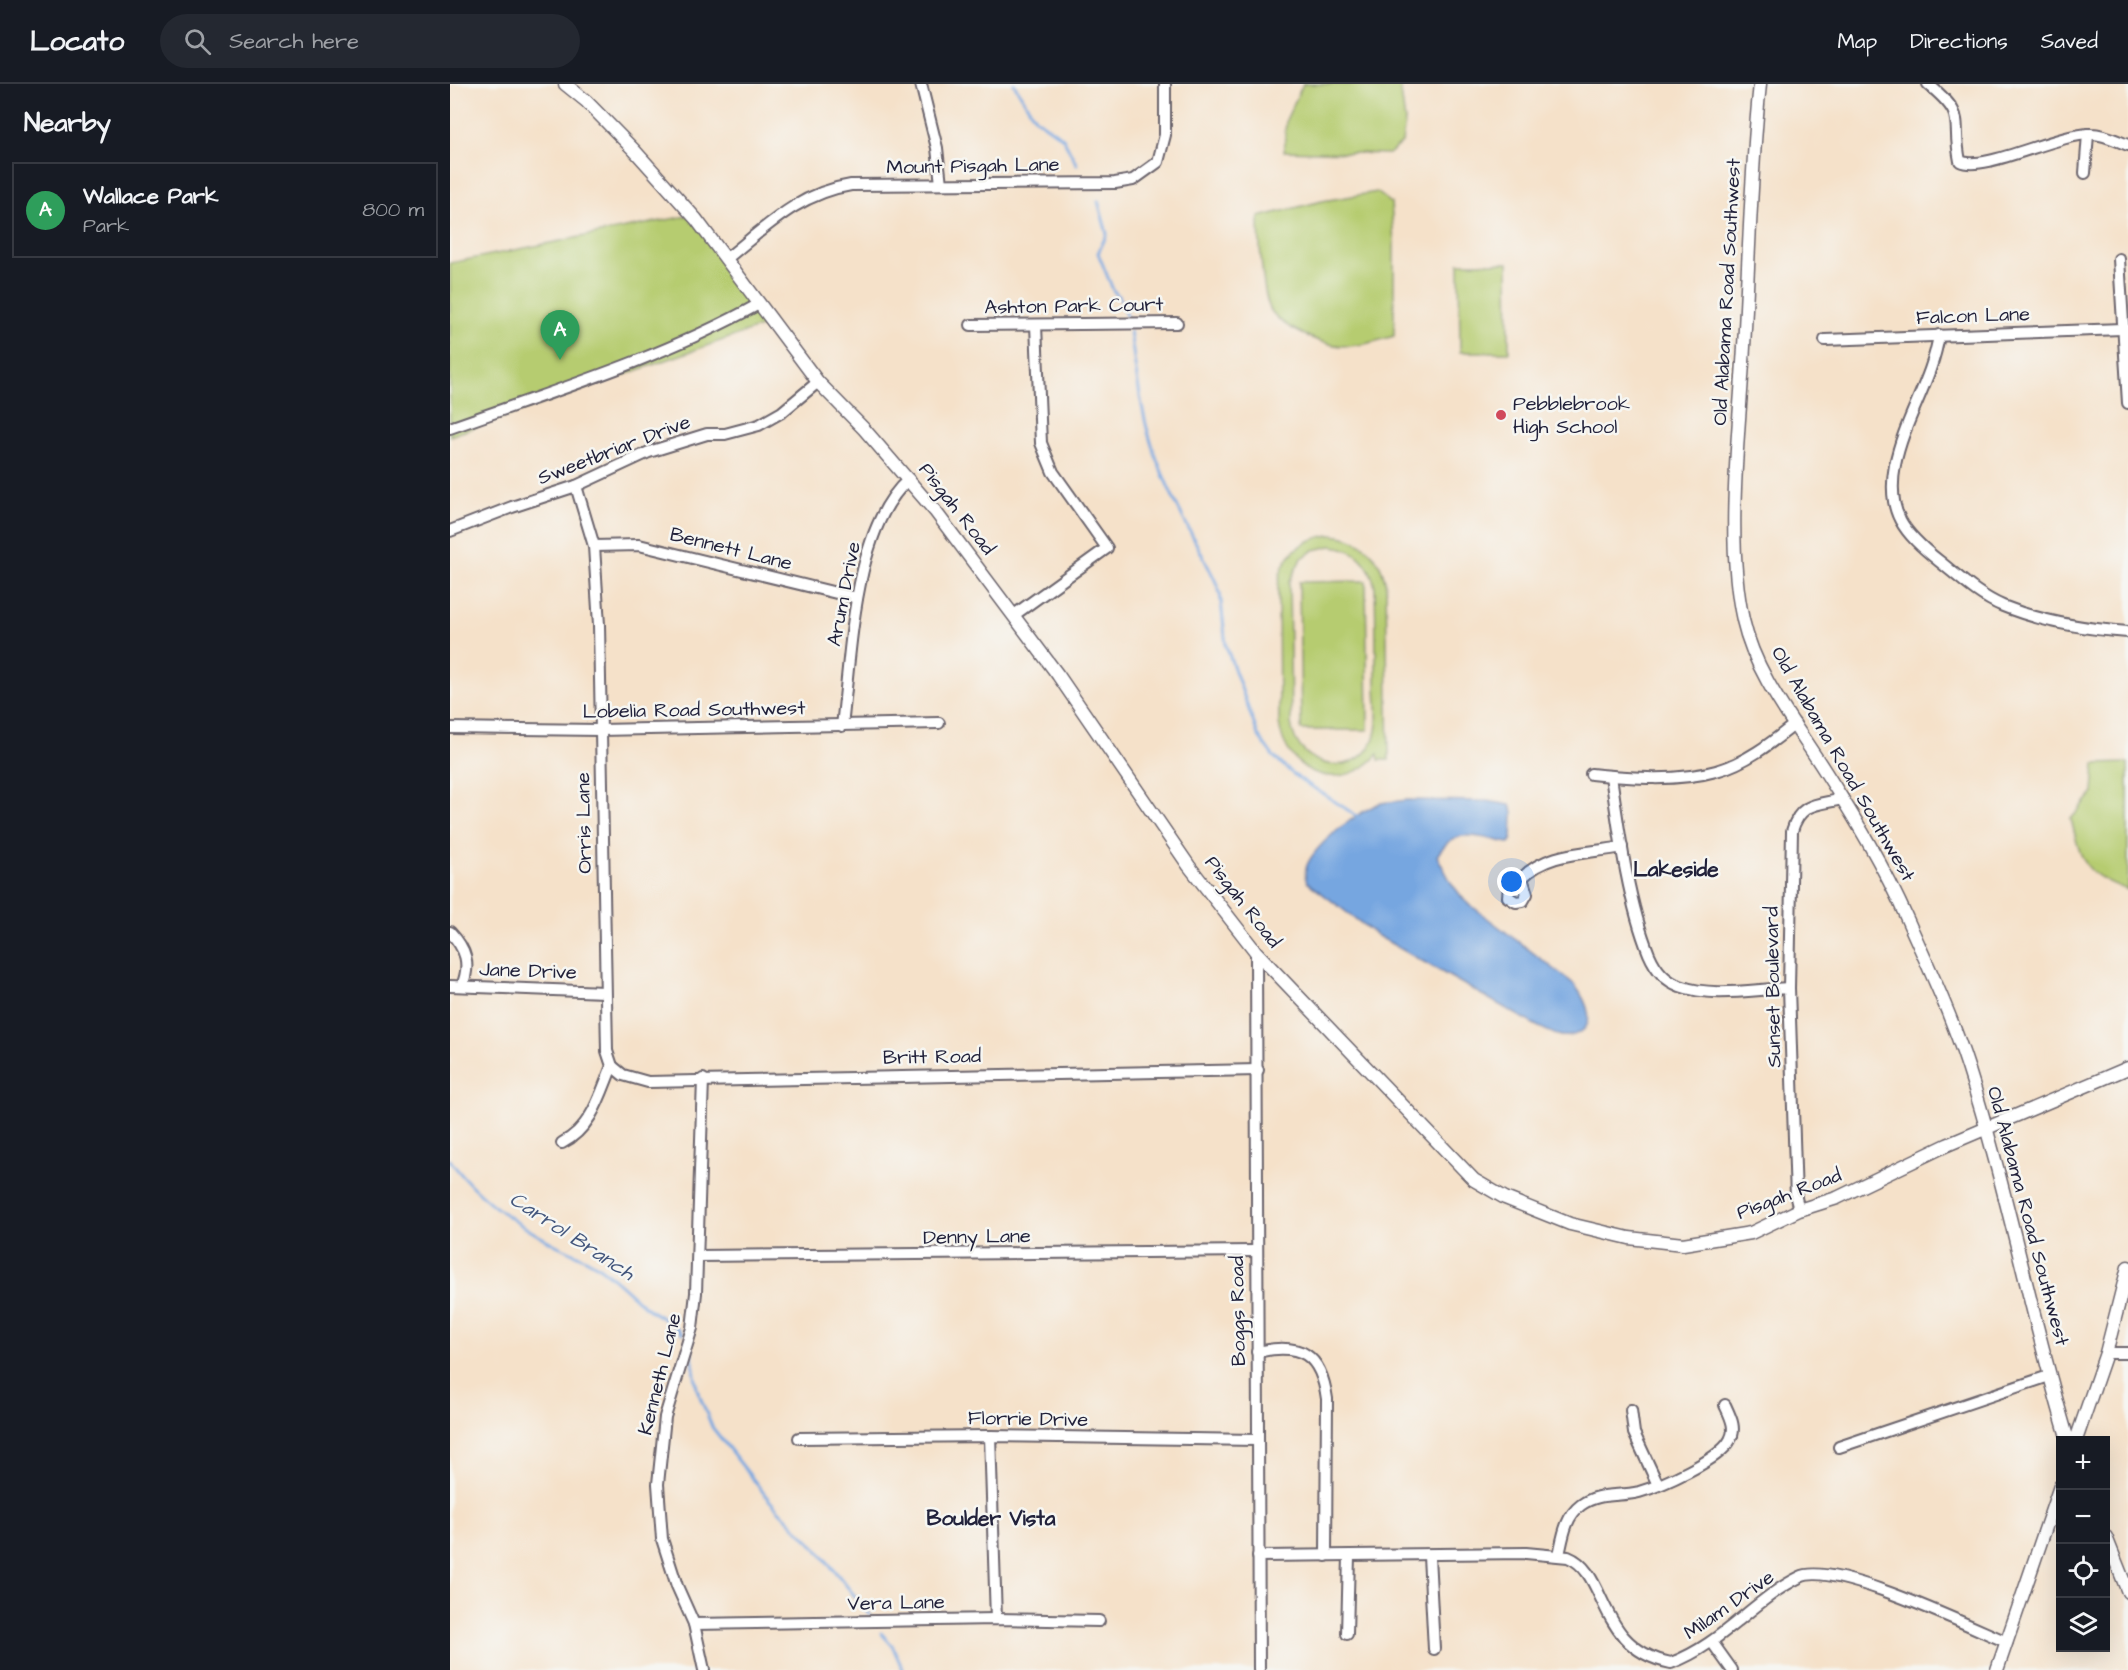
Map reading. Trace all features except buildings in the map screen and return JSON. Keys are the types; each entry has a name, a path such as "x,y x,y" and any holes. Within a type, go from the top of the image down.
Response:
{"street":[{"name":"Pisgah Road","path":"565,84 586,101 634,150 696,219 818,382 909,478 1014,615 1190,866 1256,952 1474,1180 1505,1198 1570,1224 1629,1238 1683,1244 1751,1233 1800,1210 1837,1198 1986,1129 2128,1068"},
{"path":"921,84 937,148 941,184"},
{"name":"Mount Pisgah Lane","path":"726,259 793,205 833,188 941,184 1115,183 1133,180 1158,162 1165,135 1165,84"},
{"name":"Old Alabama Road Southwest","path":"1760,84 1751,171 1736,563 1744,625 1764,673 1843,798 1888,875 1967,1063 2067,1436"},
{"path":"1928,84 1949,101 1956,114 1958,152 1960,161 1966,164 1996,160 2060,137 2088,134 2128,145"},
{"path":"2085,173 2088,134"},
{"path":"2119,259 2128,403"},
{"path":"450,428 587,380 705,333 759,304"},
{"name":"Ashton Park Court","path":"972,325 1177,323"},
{"path":"1014,615 1107,548 1053,472 1041,443 1036,325"},
{"name":"Falcon Lane","path":"1825,340 2122,329"},
{"path":"1939,335 1926,387 1906,427 1895,465 1893,492 1898,519 1911,538 1980,593 2002,606 2068,625 2128,632"},
{"name":"Sweetbriar Drive","path":"450,531 576,486 649,452 707,434 725,434 759,425 782,412 818,382"},
{"name":"Arum Drive","path":"842,726 857,598 875,529 886,506 909,478"},
{"name":"Orris Lane","path":"576,486 594,546 599,625 605,992 607,1051 612,1066"},
{"name":"Bennett Lane","path":"594,546 639,545 857,598"},
{"name":"Lobelia Road Southwest","path":"450,728 600,730 939,723"},
{"path":"1591,774 1680,776 1715,772 1766,747 1795,724"},
{"path":"1611,776 1622,847 1646,946 1664,976 1679,986 1700,990 1789,988"},
{"name":"Sunset Boulevard","path":"1800,1210 1796,1198 1789,988 1792,831 1799,813 1806,808 1843,798"},
{"path":"1522,878 1530,870 1547,861 1567,855 1622,847"},
{"path":"450,932 460,944 467,960 467,976 462,986"},
{"name":"Boggs Road","path":"1256,952 1258,1070 1255,1251 1259,1670"},
{"name":"Jane Drive","path":"450,986 605,992"},
{"path":"562,1143 578,1135 588,1120 612,1066"},
{"name":"Britt Road","path":"612,1066 622,1075 648,1082 703,1079 1258,1070"},
{"name":"Kenneth Lane","path":"703,1079 698,1256 692,1328 665,1417 658,1484 662,1539 677,1586 694,1624 704,1670"},
{"name":"Denny Lane","path":"698,1256 1255,1251"},
{"path":"2077,1436 2106,1353 2128,1267"},
{"path":"1257,1352 1282,1349 1304,1353 1319,1366 1323,1375 1326,1399 1326,1556"},
{"path":"2106,1353 2128,1353"},
{"path":"1839,1447 2049,1376"},
{"path":"1559,1555 1564,1531 1578,1507 1600,1496 1636,1493 1658,1485 1714,1456 1725,1447 1733,1430 1725,1405"},
{"path":"1631,1410 1634,1434 1658,1485"},
{"path":"990,1436 996,1619"},
{"name":"Florrie Drive","path":"799,1438 990,1436 1257,1440"},
{"path":"1997,1670 2060,1490"},
{"path":"2109,1544 2128,1592"},
{"name":"Milam Drive","path":"1258,1556 1430,1556 1526,1553 1559,1555 1573,1559 1586,1573 1625,1641 1641,1653 1671,1663 1712,1642 1801,1576 1812,1575 1861,1583 2007,1642"},
{"path":"1347,1634 1349,1556"},
{"path":"1430,1556 1434,1649"},
{"name":"Vera Lane","path":"694,1624 996,1619 1099,1621"},
{"path":"1712,1642 1732,1670"}],"green space":[{"path":"1303,84 1400,84 1405,121 1402,143 1389,154 1284,151 1286,120"},
{"path":"1377,192 1391,203 1394,242 1394,336 1356,345 1334,345 1311,338 1277,318 1272,312 1266,294 1259,217 1322,201"},
{"path":"691,215 772,323 450,436 450,263"},
{"path":"1459,263 1508,263 1509,352 1460,352"},
{"path":"1330,535 1361,544 1375,557 1384,576 1386,587 1389,760 1379,760 1378,754 1364,767 1349,774 1333,776 1318,774 1304,767 1292,756 1284,741 1279,723 1279,578 1282,568 1293,552 1319,537","holes":["1331,546 1340,547 1361,558 1370,571 1375,587 1377,719 1376,731 1369,747 1359,758 1346,764 1332,764 1318,761 1305,752 1296,740 1291,723 1289,582 1301,559 1314,550"]},
{"path":"1366,581 1368,730 1301,730 1299,582"},
{"path":"2128,763 2128,890 2102,878 2087,865 2078,847 2071,819 2093,793 2095,764"}],"water":[{"path":"1406,800 1487,801 1510,805 1513,812 1512,840 1509,843 1478,836 1460,837 1444,846 1437,856 1452,884 1465,901 1574,984 1583,998 1588,1014 1585,1028 1579,1033 1561,1036 1537,1026 1378,936 1307,882 1305,872 1310,861 1318,849 1342,826 1378,804"}],"waterway":[{"path":"1014,84 1035,118 1063,138 1077,165"},
{"path":"1098,201 1107,234 1098,253 1113,290 1122,301 1126,316"},
{"path":"1130,331 1142,407 1154,451 1169,489 1220,593 1226,646 1258,735 1273,756 1294,775 1357,816"},
{"name":"Carrol Branch","path":"450,1160 472,1186 512,1219 600,1268 682,1334"},
{"path":"691,1349 697,1389 712,1427 770,1501 817,1549 870,1615"},
{"path":"881,1633 892,1645 903,1670"}],"place":[{"name":"Wallace Park","path":"560,360"},
{"name":"Pebblebrook High School","path":"1501,415"}],"district":[{"name":"Lakeside","path":"1676,869"},
{"name":"Boulder Vista","path":"991,1518"}]}
